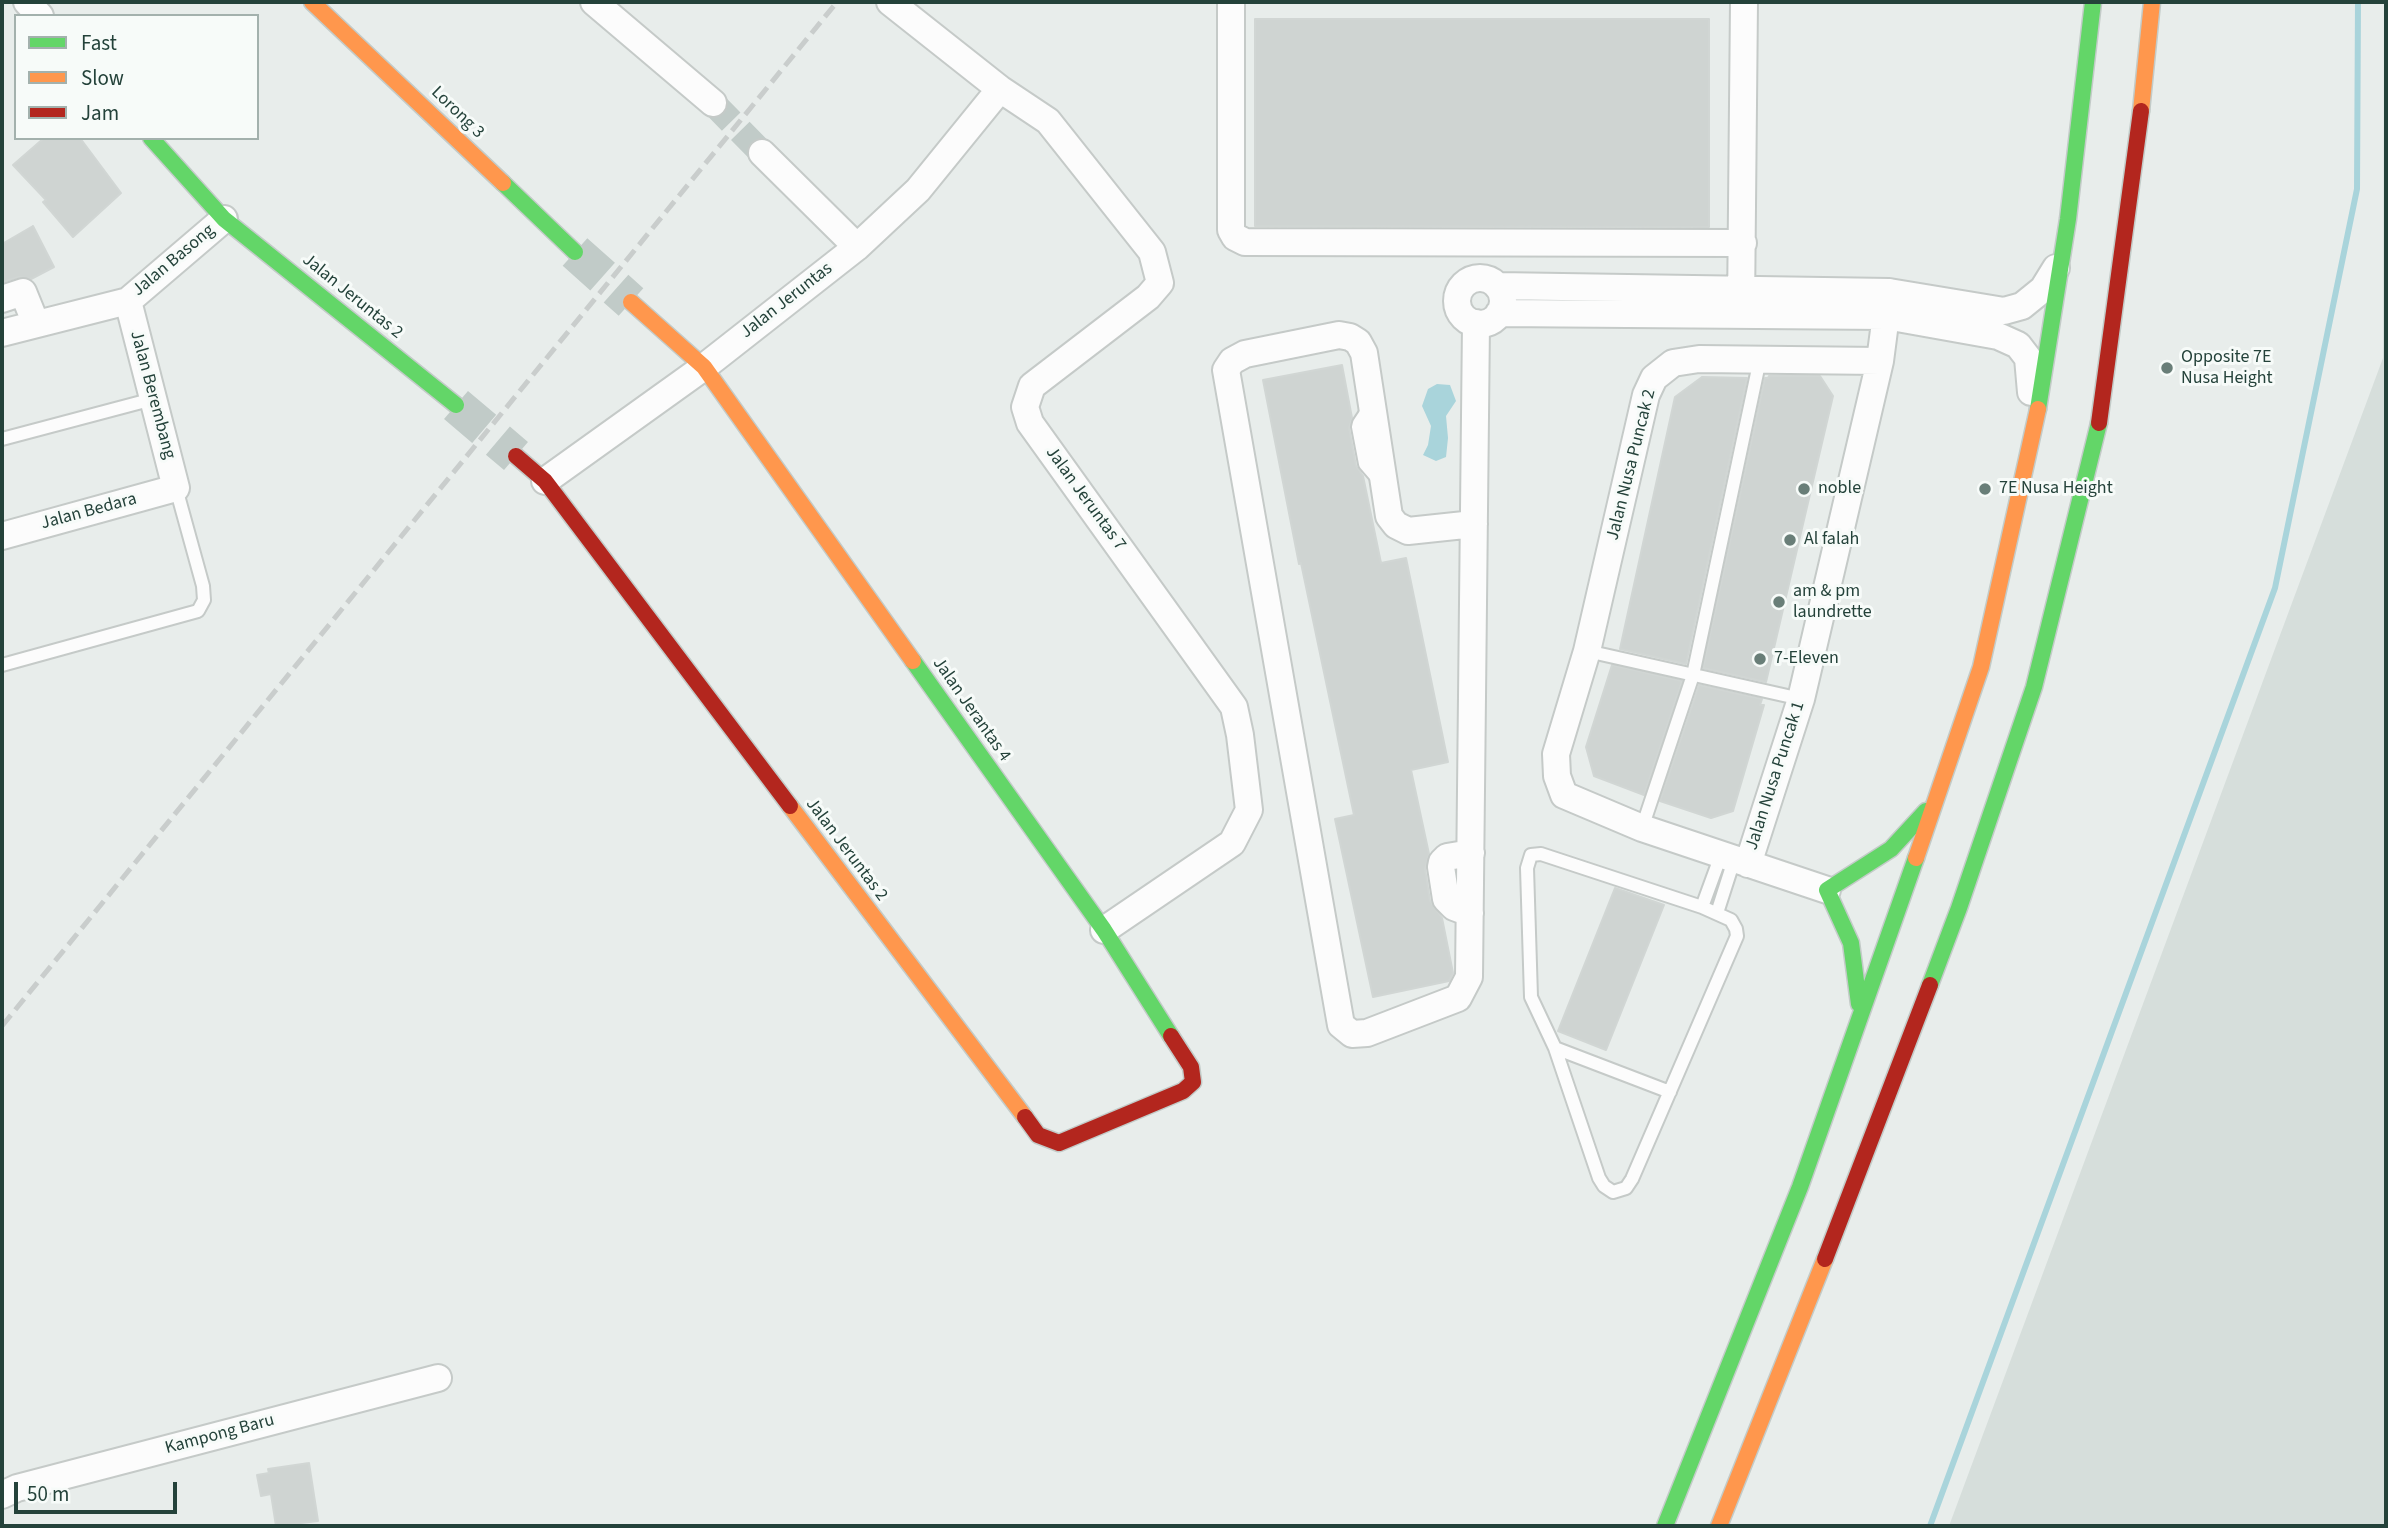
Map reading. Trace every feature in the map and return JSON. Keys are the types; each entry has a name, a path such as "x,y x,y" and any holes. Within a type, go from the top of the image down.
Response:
{"main road":[{"name":"Lorong 3","path":"312,2 575,252"},
{"path":"1665,1526 1800,1187 1981,667 2034,432 2068,219 2093,2"},
{"path":"1719,1526 1846,1205 1959,908 2034,687 2097,437 2129,211 2152,2"},
{"name":"Jalan Jeruntas 2","path":"153,140 224,219 456,405"},
{"path":"631,302 705,367"},
{"name":"Jalan Jerantas 4","path":"705,367 1104,930 1191,1067 1193,1082"},
{"name":"Jalan Jeruntas 2","path":"516,456 545,481 1038,1135 1059,1143 1183,1091 1193,1082"},
{"path":"1860,1014 1851,943 1827,890 1891,849 1937,799"}],"street":[{"path":"594,2 713,103"},
{"path":"890,2 1000,89"},
{"path":"1231,2 1231,230 1235,237 1245,242 1743,243"},
{"path":"1741,302 1744,2"},
{"name":"Jalan Jeruntas","path":"545,481 705,367 857,247 918,190 1000,89"},
{"name":"Jalan Jeruntas 7","path":"1000,89 1048,121 1152,252 1160,283 1148,297 1032,386 1025,407 1030,423 1234,707 1240,735 1249,810 1232,843 1104,930"},
{"path":"762,153 857,247"},
{"name":"Jalan Basong","path":"2,333 128,301 224,219"},
{"path":"1497,286 1741,302 1887,304 2004,311 2022,306 2043,289 2060,262"},
{"path":"1474,524 1408,531 1396,525 1389,516 1364,353 1350,337 1339,335 1245,354 1233,361 1226,370 1341,1025 1352,1034 1367,1033 1458,998 1469,977 1470,913 1454,907 1446,899 1441,867 1447,857 1471,853 1474,524 1488,318 1503,296 1497,286 1484,278 1468,281 1462,286 1457,301 1458,309 1468,321 1488,318 1741,302"},
{"path":"2,299 23,292 36,324"},
{"name":"Jalan Berembang","path":"128,301 176,488"},
{"path":"1887,304 1998,336 2018,345 2028,358 2034,432"},
{"name":"Jalan Nusa Puncak 1","path":"1734,859 1801,699 1880,361 1887,304"},
{"name":"Jalan Nusa Puncak 2","path":"1642,828 1564,795 1557,776 1556,754 1587,651 1646,395 1654,378 1673,363 1699,359 1880,361"},
{"name":"Jalan Bedara","path":"2,536 176,488"},
{"path":"1642,828 1827,890"},
{"name":"Kampong Baru","path":"2,1495 17,1488 438,1378"}],"lane":[{"path":"1642,828 1693,675 1760,359"},
{"path":"2,439 153,399"},
{"path":"2,665 198,611 204,600 203,586 176,488"},
{"path":"1587,651 1801,699"},
{"path":"1541,854 1702,907 1731,920 1737,936 1632,1179 1626,1188 1613,1192 1604,1186 1599,1178 1555,1048 1531,997 1527,868 1531,855 1541,854"},
{"path":"1702,907 1734,859"},
{"path":"1717,913 1734,859"},
{"path":"1555,1048 1670,1092"}],"shaded area":[{"path":"2384,2 2386,1526 1949,1526 2383,358"}],"water":[{"path":"1437,384 1450,385 1456,401 1446,416 1446,457 1436,461 1423,455 1428,445 1431,426 1422,406 1428,389"}],"building":[{"path":"1255,19 1709,19 1709,227 1255,226"},
{"path":"42,140 81,140 121,193 73,237 43,202 46,200 13,165"},
{"path":"33,226 54,267 31,279 19,277 2,282 2,244"},
{"path":"1342,365 1352,418 1349,428 1356,466 1363,476 1381,563 1406,558 1448,762 1411,770 1429,854 1425,869 1430,901 1442,918 1453,973 1449,981 1373,997 1335,819 1354,815 1301,563 1299,564 1263,380"},
{"path":"1820,376 1833,396 1766,682 1703,668 1765,378"},
{"path":"1702,377 1747,378 1686,664 1620,649 1675,397"},
{"path":"1612,665 1682,681 1644,795 1594,776 1586,747"},
{"path":"1699,685 1762,699 1760,705 1764,705 1733,811 1711,818 1660,801"},
{"path":"1615,888 1664,905 1606,1050 1558,1031"},
{"path":"309,1463 318,1521 276,1526 271,1494 261,1496 257,1475 269,1473 268,1469"}],"waterway":[{"path":"1930,1526 2275,588 2357,189 2358,2"}],"tunnel":[{"path":"713,103 762,153"},
{"path":"575,252 631,302"},
{"path":"456,405 516,456"}],"railway":[{"path":"2,1026 837,2"}],"traffic: fast":[{"path":"2038,409 2068,219 2093,2"},
{"path":"153,140 224,219 456,405"},
{"path":"503,183 575,252"},
{"path":"1930,985 2034,687 2099,423"},
{"path":"913,661 1104,930 1171,1036"},
{"path":"1859,1004 1851,943 1827,890 1891,849 1926,811"},
{"path":"1665,1526 1800,1187 1916,858"}],"traffic: slow":[{"path":"312,2 503,183"},
{"path":"2141,111 2152,2"},
{"path":"631,302 704,367 913,661"},
{"path":"1916,858 1981,667 2038,409"},
{"path":"790,806 1025,1117"},
{"path":"1719,1526 1825,1259"}],"traffic: jam":[{"path":"2099,423 2141,111"},
{"path":"516,456 545,481 790,806"},
{"path":"1825,1259 1930,985"},
{"path":"1025,1117 1038,1135 1059,1143 1183,1091 1193,1082 1191,1067 1171,1036"}],"place":[{"name":"Opposite 7E Nusa Height","path":"2167,368"},
{"name":"noble","path":"1804,489"},
{"name":"7E Nusa Height","path":"1985,489"},
{"name":"Al falah","path":"1790,540"},
{"name":"am & pm laundrette","path":"1779,602"},
{"name":"7-Eleven","path":"1760,659"}]}
